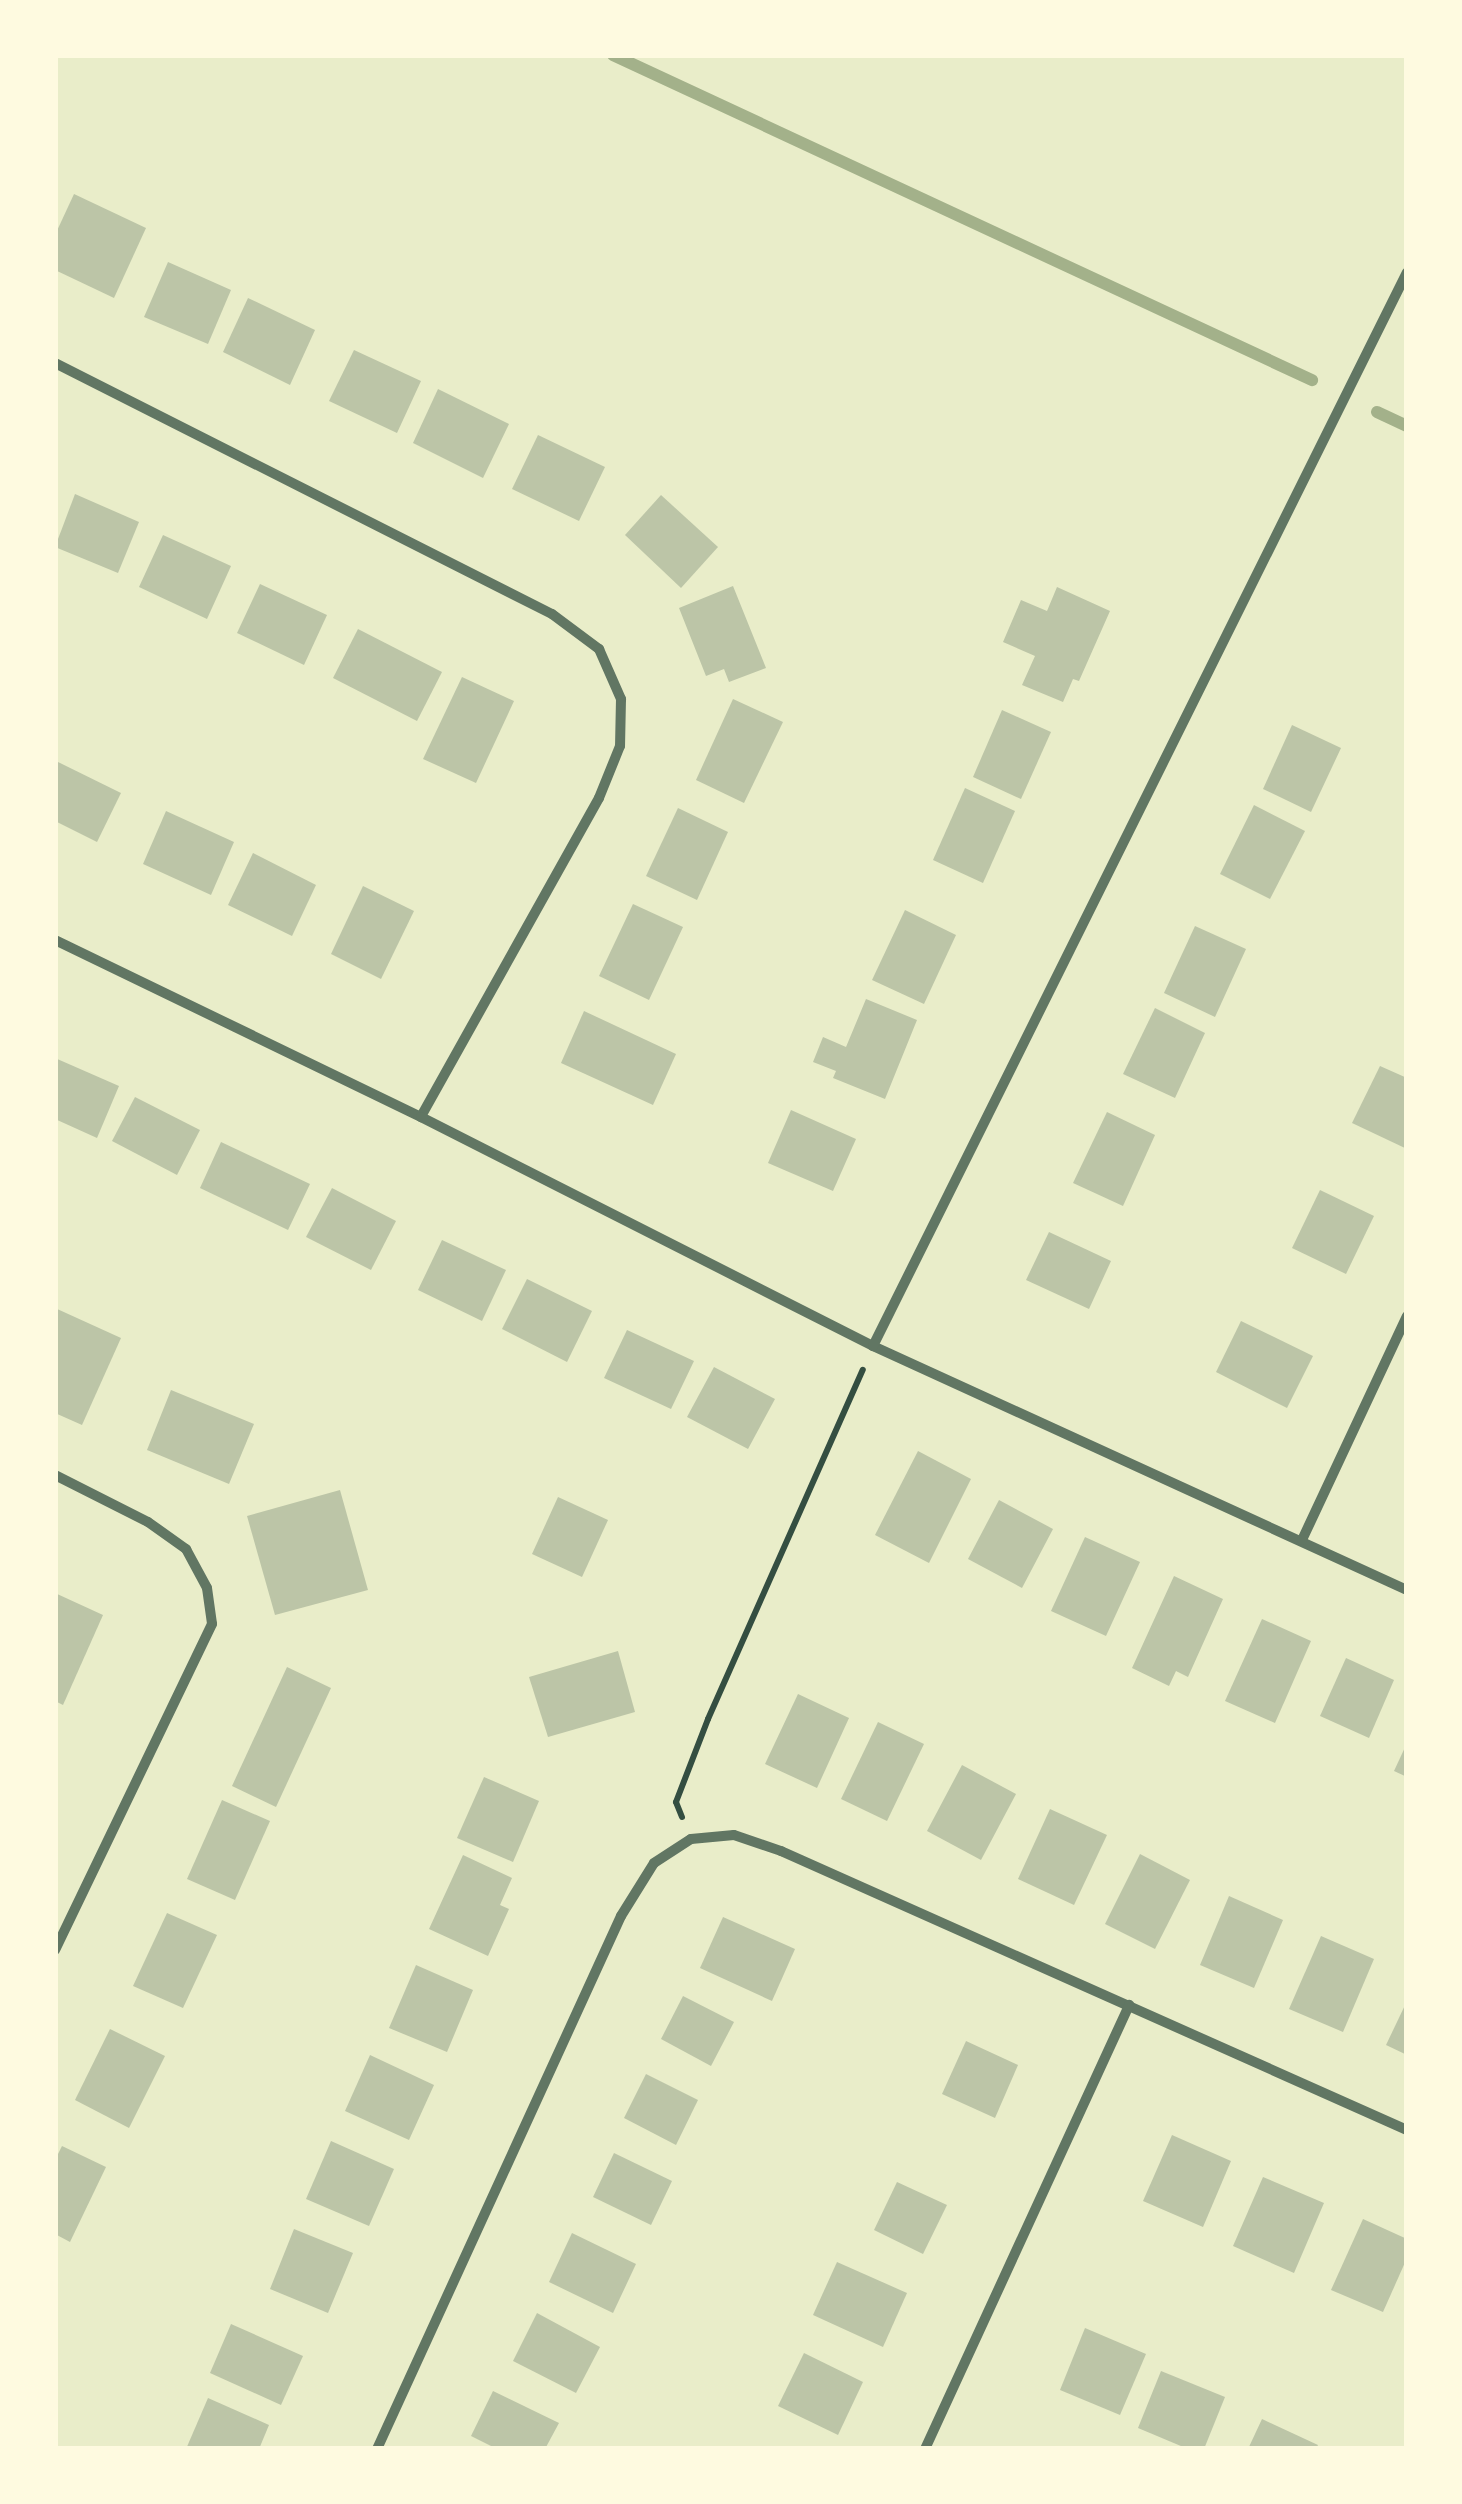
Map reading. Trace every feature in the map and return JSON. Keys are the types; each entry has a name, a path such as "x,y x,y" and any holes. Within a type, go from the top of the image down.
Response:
{"street":[{"path":"873,1346 1407,272"},
{"path":"55,362 552,614 599,650 621,699 620,746 599,798 421,1117"},
{"path":"55,940 421,1117 873,1346 1407,1590"},
{"path":"1302,1540 1407,1316"},
{"path":"55,1475 148,1522 186,1548 207,1588 212,1624 55,1950"},
{"path":"377,2449 620,1916 654,1863 691,1839 734,1836 781,1851 1407,2130"},
{"path":"930,2448 1130,2005"}],"path":[{"path":"691,1839 676,1802 708,1719 873,1346"}],"building":[{"path":"74,194 146,228 114,298 55,270 55,235"},
{"path":"168,262 231,290 208,344 144,317"},
{"path":"248,298 315,330 290,385 223,352"},
{"path":"354,350 421,381 397,433 329,401"},
{"path":"438,389 509,424 483,478 413,443"},
{"path":"538,435 605,467 579,521 512,489"},
{"path":"75,494 139,522 118,573 55,547"},
{"path":"661,495 718,547 681,588 625,535"},
{"path":"163,535 231,566 207,619 139,587"},
{"path":"260,584 327,615 304,665 237,633"},
{"path":"733,586 766,668 729,682 724,669 706,676 679,608"},
{"path":"1057,587 1110,611 1079,681 1073,679 1063,702 1022,685 1035,656 1003,642 1021,600 1047,611"},
{"path":"358,629 442,672 417,721 333,678"},
{"path":"462,677 514,701 476,783 423,759"},
{"path":"733,699 783,722 744,803 696,780"},
{"path":"1002,710 1051,732 1021,799 973,777"},
{"path":"1292,725 1341,748 1311,812 1263,789"},
{"path":"58,762 121,793 97,842 55,821"},
{"path":"965,788 1015,811 983,883 933,860"},
{"path":"1254,805 1305,831 1270,899 1220,874"},
{"path":"678,808 728,832 697,900 646,876"},
{"path":"166,811 234,842 211,895 143,864"},
{"path":"253,853 316,885 292,936 228,905"},
{"path":"363,886 414,911 381,979 331,954"},
{"path":"633,904 683,927 649,1000 599,976"},
{"path":"905,910 956,935 924,1004 872,980"},
{"path":"1195,926 1246,949 1215,1017 1164,993"},
{"path":"866,999 917,1020 885,1099 833,1078 836,1071 813,1062 823,1037 846,1047"},
{"path":"1155,1008 1205,1033 1175,1098 1123,1074"},
{"path":"584,1011 676,1054 653,1105 561,1063"},
{"path":"55,1058 119,1086 97,1138 55,1119"},
{"path":"1380,1066 1407,1078 1407,1149 1352,1123"},
{"path":"135,1097 200,1130 177,1175 112,1141"},
{"path":"791,1110 856,1139 833,1191 768,1163"},
{"path":"1107,1112 1155,1135 1123,1206 1073,1183"},
{"path":"221,1142 310,1184 288,1230 200,1188"},
{"path":"332,1188 396,1221 371,1270 306,1237"},
{"path":"1320,1190 1374,1216 1346,1274 1292,1248"},
{"path":"1049,1232 1111,1261 1089,1309 1026,1280"},
{"path":"442,1240 506,1270 482,1321 418,1290"},
{"path":"527,1279 592,1311 567,1362 502,1329"},
{"path":"55,1308 121,1338 82,1425 55,1413"},
{"path":"1241,1321 1313,1356 1287,1408 1216,1372"},
{"path":"627,1330 694,1361 671,1409 604,1378"},
{"path":"714,1367 775,1399 748,1449 687,1417"},
{"path":"171,1390 254,1424 229,1484 147,1450"},
{"path":"918,1451 971,1479 929,1563 875,1535"},
{"path":"340,1490 368,1590 275,1615 247,1516"},
{"path":"558,1497 608,1520 582,1577 532,1554"},
{"path":"999,1500 1053,1529 1022,1588 968,1559"},
{"path":"1085,1537 1140,1562 1106,1636 1051,1611"},
{"path":"1174,1576 1223,1599 1188,1677 1176,1671 1169,1686 1132,1668"},
{"path":"55,1593 103,1615 63,1705 55,1701"},
{"path":"1262,1619 1311,1641 1275,1723 1225,1701"},
{"path":"618,1651 635,1712 548,1737 529,1677"},
{"path":"1346,1658 1394,1680 1369,1738 1320,1716"},
{"path":"287,1667 331,1688 276,1807 232,1786"},
{"path":"798,1694 849,1718 817,1788 765,1764"},
{"path":"878,1722 924,1744 887,1821 841,1799"},
{"path":"1407,1743 1407,1777 1394,1771"},
{"path":"962,1765 1016,1794 981,1860 927,1831"},
{"path":"484,1777 539,1801 513,1862 457,1838"},
{"path":"222,1800 270,1821 235,1900 187,1879"},
{"path":"1050,1809 1107,1835 1074,1905 1018,1879"},
{"path":"1140,1854 1190,1880 1155,1949 1105,1924"},
{"path":"463,1855 512,1878 500,1905 509,1909 488,1956 429,1929"},
{"path":"1229,1896 1283,1920 1254,1988 1200,1965"},
{"path":"167,1913 217,1935 183,2008 133,1986"},
{"path":"723,1917 795,1949 772,2001 700,1968"},
{"path":"1321,1936 1374,1959 1343,2032 1289,2009"},
{"path":"416,1965 473,1990 447,2052 389,2028"},
{"path":"683,1996 734,2022 711,2066 661,2039"},
{"path":"1407,2001 1407,2055 1386,2045"},
{"path":"110,2029 165,2056 129,2128 75,2100"},
{"path":"966,2041 1018,2065 995,2118 942,2094"},
{"path":"370,2055 434,2085 409,2140 345,2111"},
{"path":"646,2074 698,2100 676,2145 624,2118"},
{"path":"1172,2135 1231,2161 1203,2227 1143,2201"},
{"path":"331,2141 394,2169 369,2226 306,2199"},
{"path":"62,2146 106,2167 70,2242 55,2234 55,2160"},
{"path":"614,2153 672,2181 651,2225 593,2197"},
{"path":"1263,2177 1324,2203 1294,2273 1233,2246"},
{"path":"897,2182 947,2205 923,2254 874,2230"},
{"path":"1363,2219 1407,2239 1407,2258 1383,2312 1331,2290"},
{"path":"294,2229 353,2253 328,2313 270,2289"},
{"path":"572,2233 636,2264 613,2313 549,2282"},
{"path":"837,2262 907,2293 883,2347 813,2315"},
{"path":"537,2313 600,2347 576,2393 513,2361"},
{"path":"231,2324 303,2356 281,2405 210,2373"},
{"path":"1085,2328 1146,2354 1120,2415 1060,2390"},
{"path":"804,2353 863,2382 838,2435 778,2406"},
{"path":"1161,2371 1225,2397 1204,2449 1188,2449 1138,2428"},
{"path":"493,2391 559,2423 545,2449 497,2449 471,2436"},
{"path":"208,2398 269,2425 259,2449 186,2449"},
{"path":"1262,2419 1318,2445 1316,2449 1248,2449"}],"waterway":[{"path":"613,55 1312,380"},
{"path":"1377,412 1407,426"}]}
